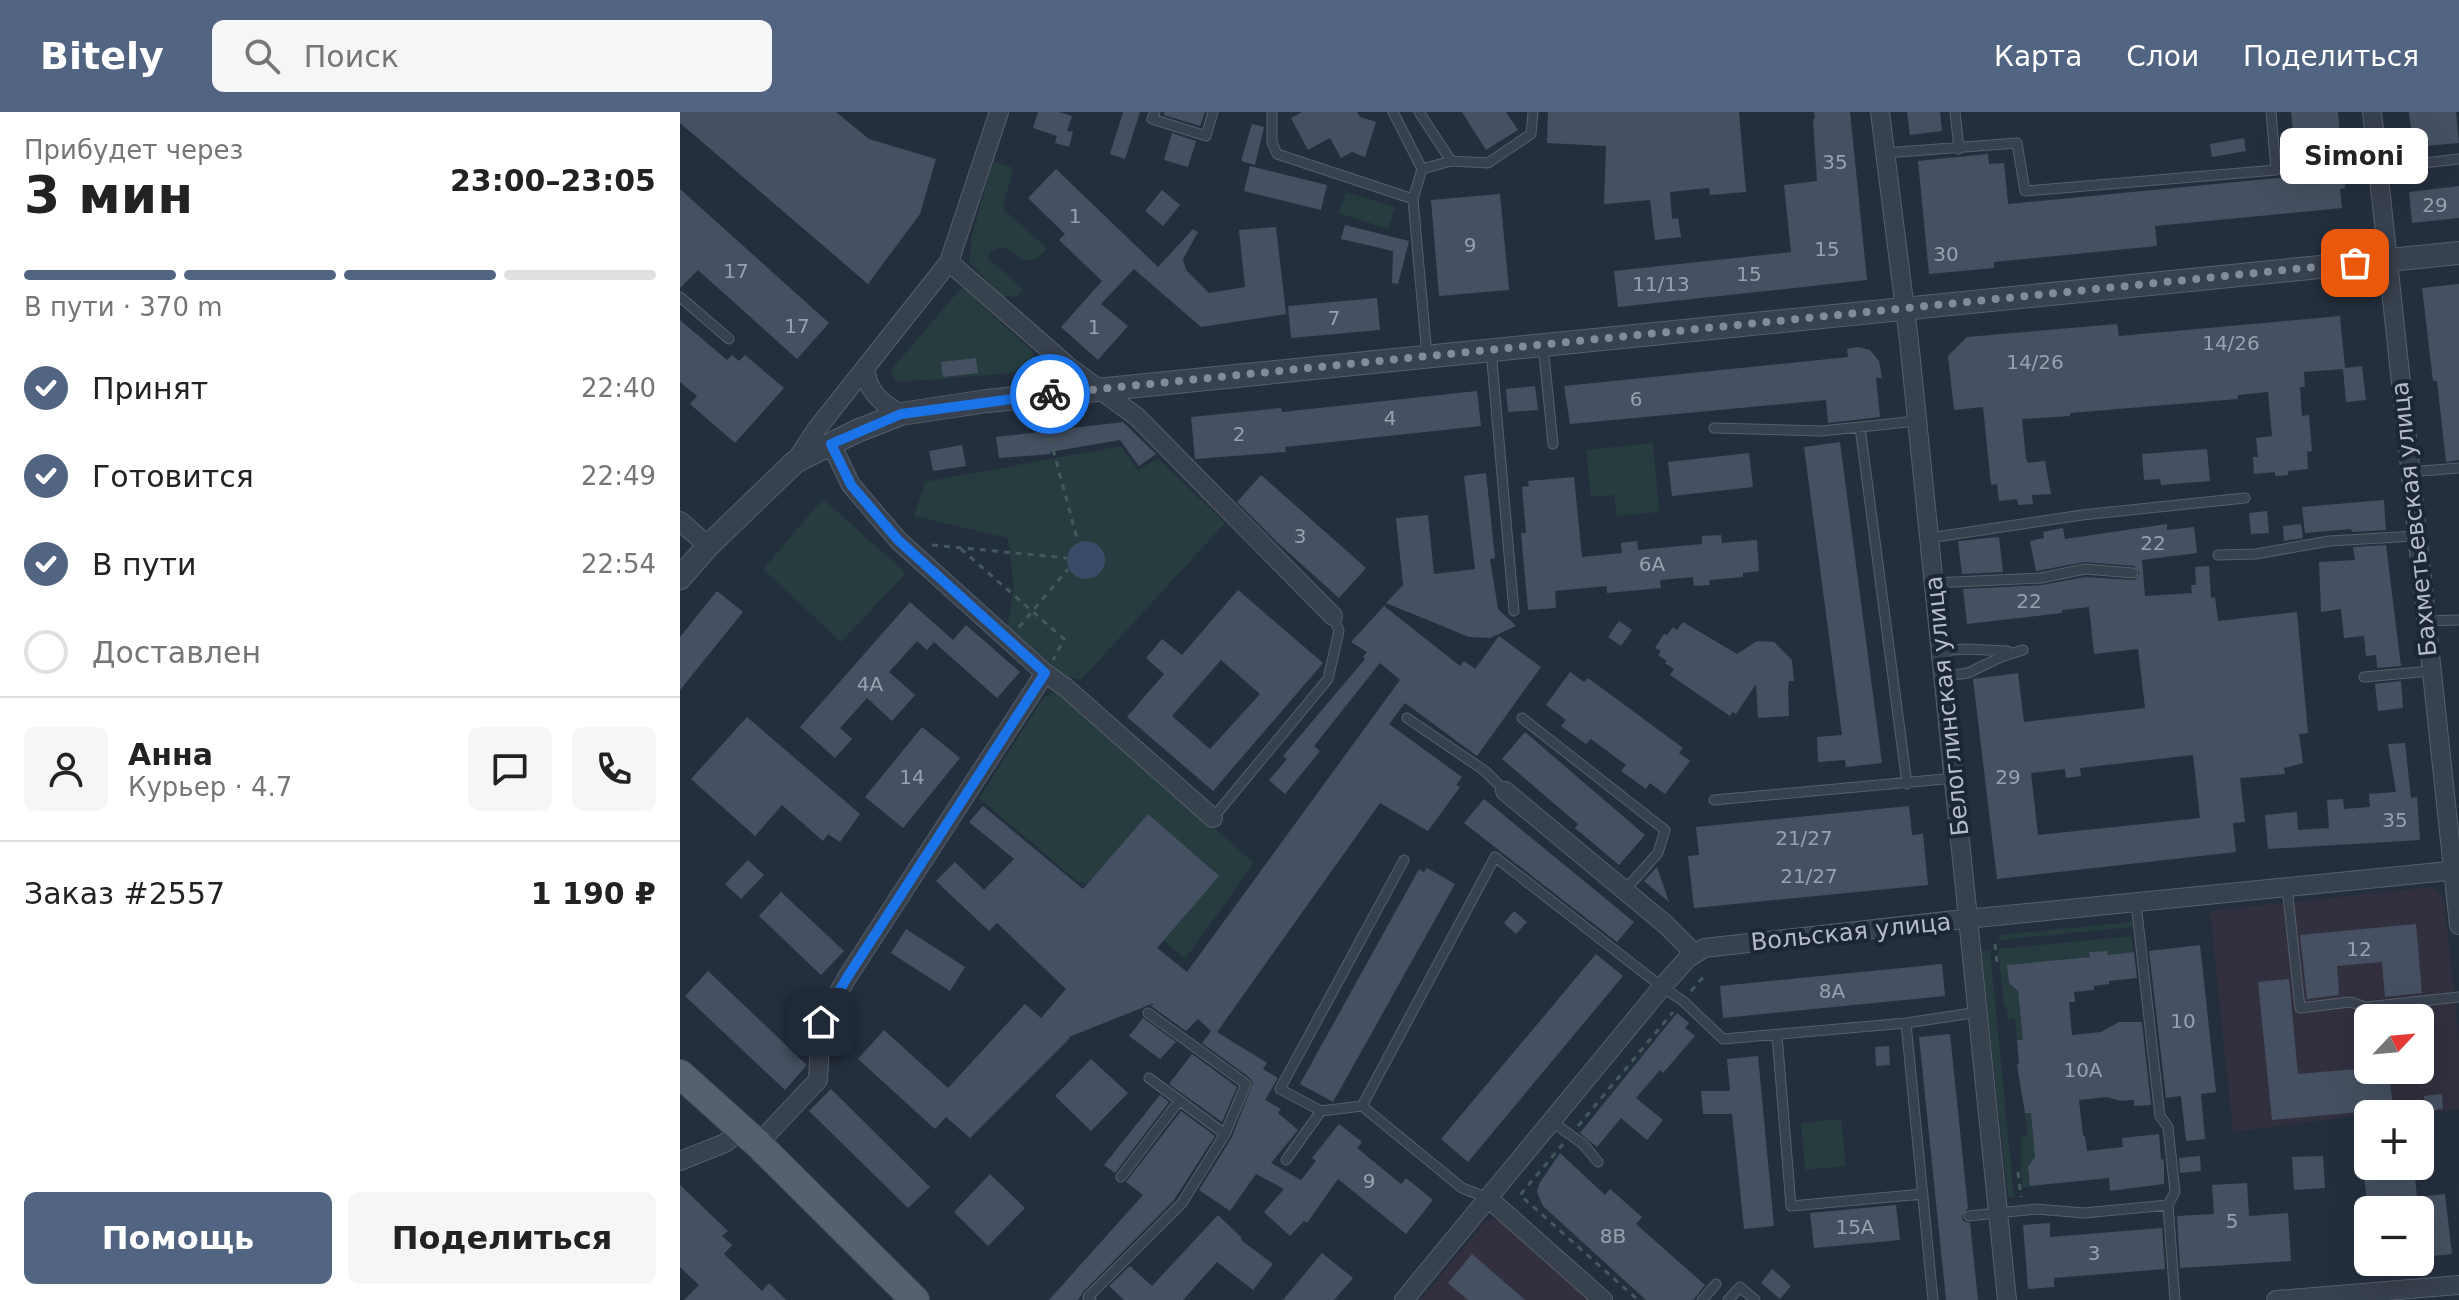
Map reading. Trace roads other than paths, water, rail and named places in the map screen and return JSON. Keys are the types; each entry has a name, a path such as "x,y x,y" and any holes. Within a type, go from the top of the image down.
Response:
{"main road":[{"path":"680,1074 750,1137 915,1300"}],"street":[{"path":"680,578 708,546 795,462 816,430 949,262 999,112"},
{"name":"Белоглинская улица","path":"1880,112 1917,421 2007,1300"},
{"name":"Бахметьевская улица","path":"2372,112 2416,536 2456,870 2459,925"},
{"path":"795,462 901,414 987,401 2459,253"},
{"path":"949,262 1069,367 1137,417 1333,616"},
{"path":"866,367 872,391 901,414"},
{"path":"831,444 851,485 898,540 1045,673 1065,687 1213,818"},
{"path":"680,521 708,546"},
{"path":"680,1161 725,1143 750,1137 818,1080 821,1022 1045,673"},
{"path":"1404,1300 1662,987 1694,953 1687,943 1505,791"},
{"name":"Вольская улица","path":"1694,953 1704,948 1969,919 2456,870"},
{"path":"1488,1198 1603,1300"},
{"path":"2276,1300 2459,1285"}],"lane":[{"path":"1155,112 1152,119 1206,136 1213,112"},
{"path":"1272,112 1272,142 1277,154 1413,199"},
{"path":"1393,112 1422,169 1413,199 1427,356"},
{"path":"1419,112 1451,161"},
{"path":"1422,169 1451,161 1483,163 1493,160 1531,134 1533,112"},
{"path":"1955,112 1959,149"},
{"path":"1885,153 2017,143 2025,191 2276,170 2271,112"},
{"path":"2378,168 2459,159"},
{"path":"680,297 729,339"},
{"path":"1543,345 1553,444"},
{"path":"1491,350 1514,611"},
{"path":"1714,428 1822,431 1917,421"},
{"path":"1860,427 1907,784"},
{"path":"2409,472 2459,468"},
{"path":"1929,538 2082,515 2245,498"},
{"path":"2218,555 2256,554 2329,541 2416,536"},
{"path":"1934,583 2041,578 2085,569 2133,573"},
{"path":"1213,818 1328,679 1339,631 1333,616"},
{"path":"2426,621 2459,620"},
{"path":"1941,651 2023,650 1968,673 1944,676"},
{"path":"2364,677 2431,671"},
{"path":"1407,718 1485,771 1505,791"},
{"path":"1522,718 1665,830 1658,853 1625,890"},
{"path":"1714,800 1955,778"},
{"path":"1362,1106 1495,857 1683,1001 1723,1039 1906,1023 1979,1012"},
{"path":"1404,860 1280,1089 1321,1111 1362,1106 1462,1188 1488,1198"},
{"path":"2287,887 2300,1008 2350,1002 2366,1007 2459,997"},
{"path":"2136,903 2160,1116 2168,1127 2175,1192 2168,1205 2175,1300"},
{"path":"1091,1300 1088,1297 1182,1203 1225,1134 1246,1084 1148,1013"},
{"path":"1906,1023 1933,1300"},
{"path":"1777,1035 1791,1206 1923,1194"},
{"path":"1149,1078 1225,1134"},
{"path":"1121,1177 1179,1101"},
{"path":"1286,1160 1321,1111"},
{"path":"1551,1121 1583,1144 1598,1162"},
{"path":"1969,1216 2036,1209 2084,1213 2168,1205"},
{"path":"1925,1221 1938,1219"},
{"path":"1702,1300 1716,1284"},
{"path":"1728,1300 1740,1287 1755,1300"}],"water":[{"path":"1086,541 1100,546 1105,560 1100,574 1086,579 1072,574 1067,560 1072,546"}],"place":[{"name":"Simoni","path":"2355,263"}]}
